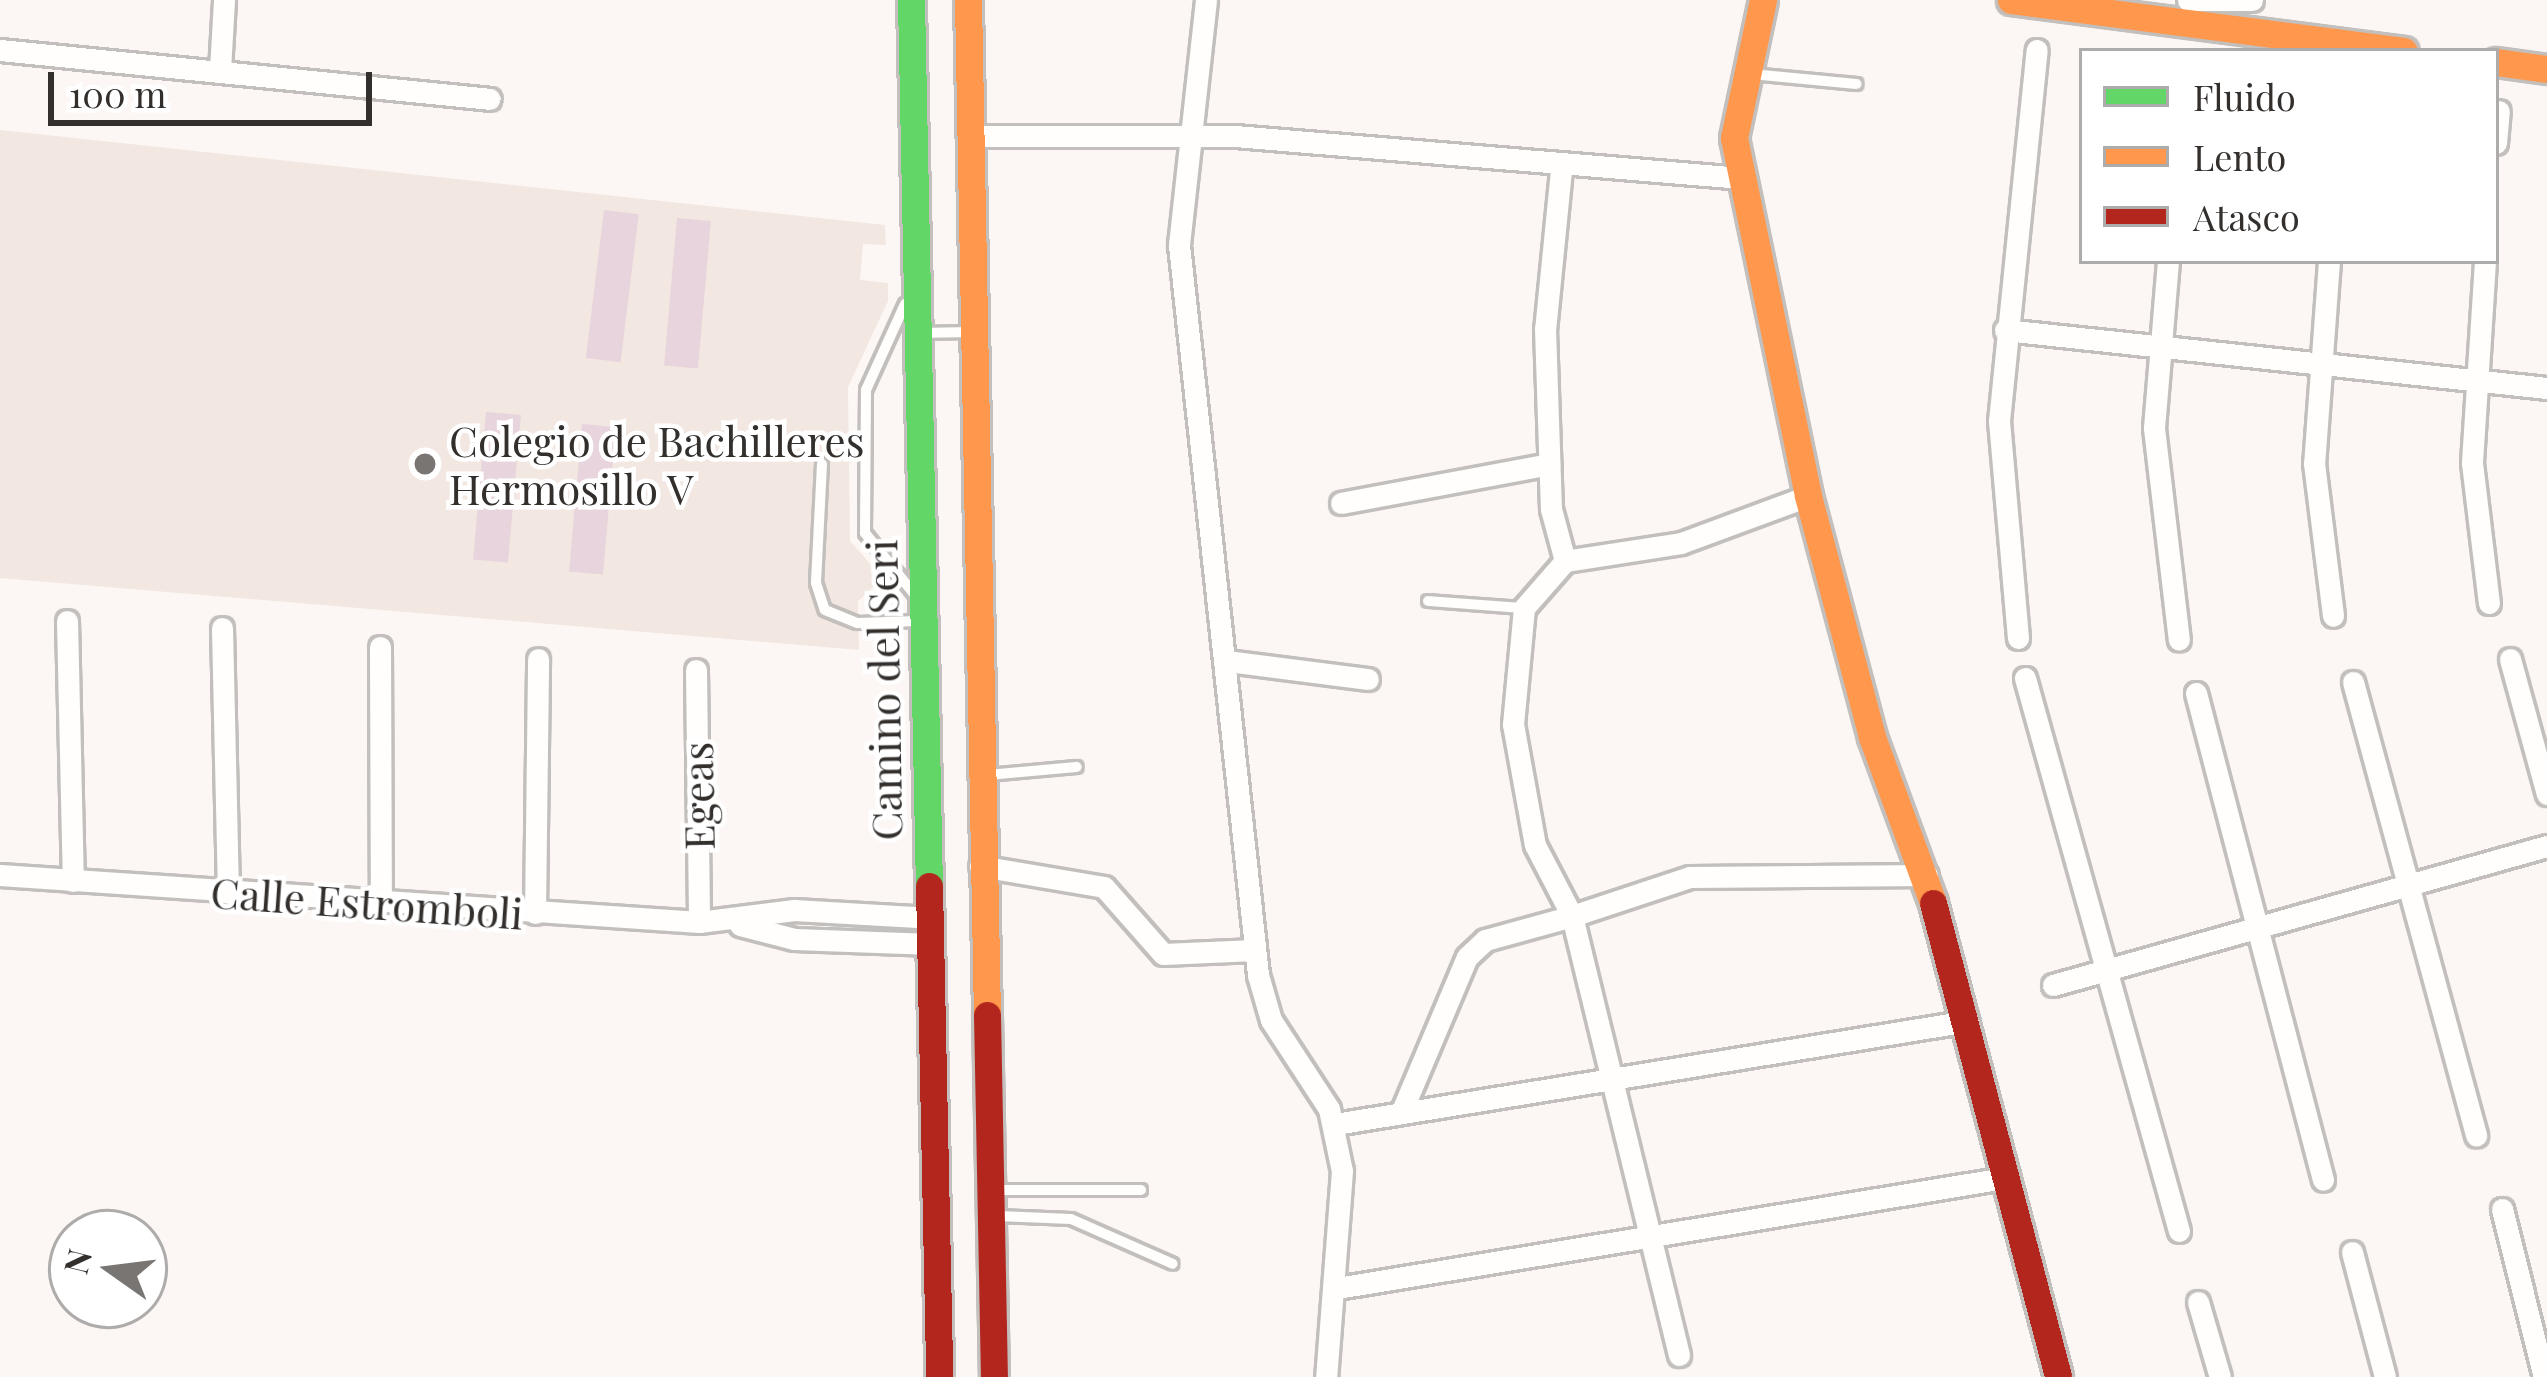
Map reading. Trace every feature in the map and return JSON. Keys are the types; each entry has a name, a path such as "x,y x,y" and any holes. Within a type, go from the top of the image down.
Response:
{"main road":[{"name":"Camino del Seri","path":"911,0 939,1377"},
{"path":"968,0 977,776 994,1377"},
{"path":"1762,0 1734,138 1808,496 1872,737 1927,875 2058,1377"},
{"path":"2011,0 2381,48"},
{"path":"2499,62 2547,69"},
{"path":"939,1276 953,1377"}],"street":[{"path":"220,70 224,0"},
{"path":"1206,0 1187,138 1180,244 1256,950 1283,1039 1335,1124 1336,1288 1326,1377"},
{"path":"2188,0 2252,0"},
{"path":"0,50 490,98"},
{"path":"2018,638 1999,421 2037,50"},
{"path":"970,136 1187,138 1561,170 1742,178"},
{"path":"1561,170 1546,279 1549,464 1564,561"},
{"path":"2168,264 2158,346 2160,522 2179,640"},
{"path":"2329,264 2314,463 2333,616"},
{"path":"2485,264 2473,380 2489,603"},
{"path":"2005,330 2547,388"},
{"path":"1341,503 1549,464"},
{"path":"1679,1355 1658,1239 1619,1076 1572,916 1524,805 1513,705 1524,608 1564,561 1681,543 1808,496"},
{"path":"67,621 73,880"},
{"path":"222,628 228,893"},
{"path":"380,647 381,903"},
{"path":"535,913 538,659"},
{"path":"2510,659 2547,794"},
{"path":"1227,661 1368,679"},
{"name":"Egeas","path":"695,670 699,922"},
{"path":"2025,678 2179,1232"},
{"path":"2353,682 2476,1136"},
{"path":"2196,693 2323,1180"},
{"path":"2053,985 2547,846"},
{"path":"980,866 1104,887 1163,954 1256,950"},
{"name":"Calle Estromboli","path":"0,875 734,923"},
{"path":"1401,1113 1467,957 1486,940 1690,877 1927,875"},
{"path":"734,923 794,910 931,931"},
{"path":"794,910 794,939"},
{"path":"734,923 794,939 931,931"},
{"path":"1335,1124 1968,1021"},
{"path":"1336,1288 1658,1239 2004,1178"},
{"path":"2502,1209 2544,1377"},
{"path":"2352,1252 2385,1377"},
{"path":"2198,1302 2220,1377"}],"lane":[{"path":"1748,73 1857,84"},
{"path":"822,464 825,610 858,622 923,612 865,533 866,390 916,279"},
{"path":"918,333 973,332"},
{"path":"1428,601 1524,608"},
{"path":"977,776 1077,767"},
{"path":"988,1203 1142,1190"},
{"path":"988,1203 1071,1219 1173,1264"}],"shaded area":[{"name":"Colegio de Bachilleres Hermosillo V","path":"0,130 885,225 886,245 863,244 860,280 888,283 888,301 848,387 850,541 883,578 858,601 859,650 0,578"}],"building":[{"path":"604,210 639,214 621,362 586,358"},
{"path":"677,218 711,221 698,368 664,365"},
{"path":"486,412 521,415 508,562 473,559"},
{"path":"582,424 616,427 603,574 569,571"}],"traffic: fast":[{"path":"911,0 929,886"}],"traffic: slow":[{"path":"968,0 987,1015"},
{"path":"1763,0 1734,138 1808,496 1872,737 1933,903"},
{"path":"2011,0 2381,48"},
{"path":"2499,62 2547,69"}],"traffic: jam":[{"path":"929,886 939,1377"},
{"path":"1933,903 2058,1377"},
{"path":"987,1015 994,1377"}],"place":[{"name":"Colegio de Bachilleres Hermosillo V","path":"425,464"}]}
